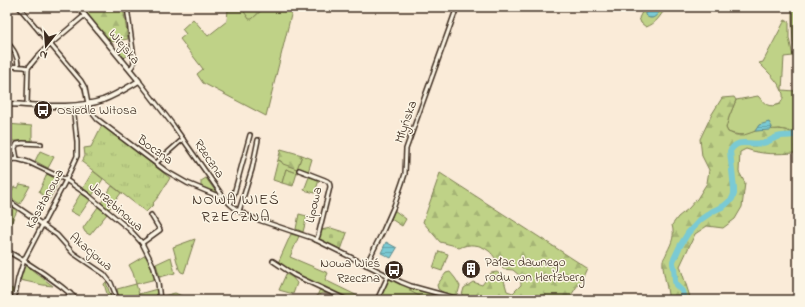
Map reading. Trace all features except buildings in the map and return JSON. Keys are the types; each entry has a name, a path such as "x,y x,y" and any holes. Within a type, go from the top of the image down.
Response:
{"street":[{"name":"Boczna","path":"19,7 82,83 85,88 90,110 97,119 166,171 187,183 212,194 218,196 222,195"},
{"name":"Wiejska","path":"78,7 139,81"},
{"path":"127,7 134,58 134,63 129,69"},
{"name":"Młyńska","path":"366,265 394,206 405,171 406,149 457,7"},
{"path":"27,105 28,68 37,56 84,15"},
{"path":"7,42 17,56 18,66"},
{"path":"7,66 28,68"},
{"path":"7,104 73,106 88,104 103,100 139,81"},
{"name":"Rzeczna","path":"139,81 183,139 222,195 239,211 256,220 316,240 411,286 462,300"},
{"name":"Kasztanowa","path":"14,300 18,279 24,260 75,161 78,150 73,106"},
{"path":"229,203 232,201 250,135"},
{"path":"156,163 183,139"},
{"path":"239,211 252,169 258,140"},
{"path":"7,160 17,159 15,148 17,144 41,144"},
{"name":"Jarzębinowa","path":"17,159 32,163 66,180 88,195 130,230 142,243 150,257 158,283 160,300"},
{"name":"Lipowa","path":"299,170 325,180 330,184 316,240"},
{"name":"Akacjowa","path":"7,200 57,235 73,253 107,278 114,289 117,300"},
{"path":"142,243 160,230 151,215"},
{"path":"7,251 24,260 78,300"},
{"path":"273,262 294,275 347,300"},
{"path":"377,300 388,276"},
{"path":"66,300 70,293"}],"green space":[{"path":"81,7 123,7 128,39 110,42"},
{"path":"227,7 241,7 249,18 254,16 262,9 269,7 292,11 266,116 203,83 197,74 203,69 180,39 186,34 182,29 193,19 208,36 227,21"},
{"path":"241,7 274,7 263,9 252,19 249,19"},
{"path":"274,7 293,7 292,11"},
{"path":"643,7 666,7 660,16 650,26 646,27 641,23 639,18"},
{"path":"792,7 798,7 798,66 793,44"},
{"path":"785,20 789,22 789,38 793,56 784,57 782,90 795,91 797,72 798,129 795,133 780,129 771,130 772,127 759,125 755,131 745,135 738,135 728,132 726,128 736,100 758,96 765,104 770,106 780,104 783,98 781,89 770,74 759,63 763,62"},
{"path":"125,47 129,48 131,53 124,58 120,51"},
{"path":"734,97 736,100 726,128 728,132 735,135 742,135 756,131 779,129 795,133 798,129 798,152 770,154 746,149 740,152 739,172 745,183 742,207 735,219 723,228 707,226 695,234 680,266 691,300 664,300 668,295 663,260 672,239 672,225 678,217 697,199 707,183 709,170 702,156 700,139 712,114 722,98"},
{"path":"7,124 32,126 32,141 11,141"},
{"path":"102,125 170,178 153,203 154,204 146,212 82,162 85,156 84,148 91,147"},
{"path":"281,149 302,155 297,169 283,164 278,160"},
{"path":"40,151 54,157 48,168 35,161"},
{"path":"302,155 312,159 308,172 298,169 297,173 286,169 282,183 273,180 278,160 297,169"},
{"path":"286,169 297,173 293,186 282,183"},
{"path":"93,171 103,179 92,196 83,188"},
{"path":"440,173 587,268 568,300 470,300 463,298 462,295 464,288 473,282 482,285 491,273 497,272 503,277 507,291 513,293 521,285 520,276 513,270 503,269 491,252 482,247 471,245 459,248 440,242 423,222"},
{"path":"47,174 59,181 49,200 39,192"},
{"path":"309,177 319,180 315,193 304,190"},
{"path":"206,178 216,192 215,194 201,187 201,181"},
{"path":"20,184 30,186 20,204 9,197 14,187 18,188"},
{"path":"112,186 121,193 109,209 101,203"},
{"path":"81,193 90,200 79,216 70,211"},
{"path":"7,203 17,211 7,231"},
{"path":"98,207 107,214 90,235 85,232 83,228"},
{"path":"394,210 406,219 402,226 391,219"},
{"path":"299,214 307,216 303,232 296,229"},
{"path":"331,228 347,233 341,250 319,239 321,230"},
{"path":"291,234 299,236 290,257 328,273 325,280 366,300 348,300 335,295 322,293 317,296 320,289 298,280 294,274 278,263"},
{"path":"195,239 184,273 181,272 173,247"},
{"path":"439,251 448,254 442,271 433,268"},
{"path":"146,255 156,279 136,284 129,265"},
{"path":"171,257 175,273 160,277 156,264"},
{"path":"27,266 53,286 20,280 24,267"},
{"path":"450,272 460,286 458,293 454,296 444,293 438,289 437,285 446,273"},
{"path":"286,274 292,277 297,283 293,294 279,290"},
{"path":"390,279 413,288 410,289 411,291 426,300 378,300 387,281"},
{"path":"106,282 112,300 104,300 108,297 104,284"},
{"path":"136,284 139,294 119,300 117,289"},
{"path":"7,285 8,288 13,289 13,300 7,300"},
{"path":"413,288 454,300 426,300 410,291 410,289"},
{"path":"157,289 158,300 140,300 139,294"},
{"path":"175,293 184,297 184,300 163,300 163,296"}],"water":[{"path":"645,7 662,7 655,17 650,18 645,15"},
{"path":"769,122 772,127 771,130 755,131 759,125"},
{"path":"386,242 397,248 391,258 381,253"}],"waterway":[{"path":"684,300 682,291 676,285 673,261 688,233 700,220 713,211 724,206 732,199 734,189 730,151 737,144 764,143 780,136 798,133"}],"place":[{"name":"Osiedle Witosa","path":"43,110"},
{"name":"Pałac dawnego rodu von Hertzberg","path":"471,269"},
{"name":"Nowa Wieś Rzeczna","path":"394,270"}],"district":[{"name":"NOWA WIEŚ RZECZNA","path":"236,208"}]}
